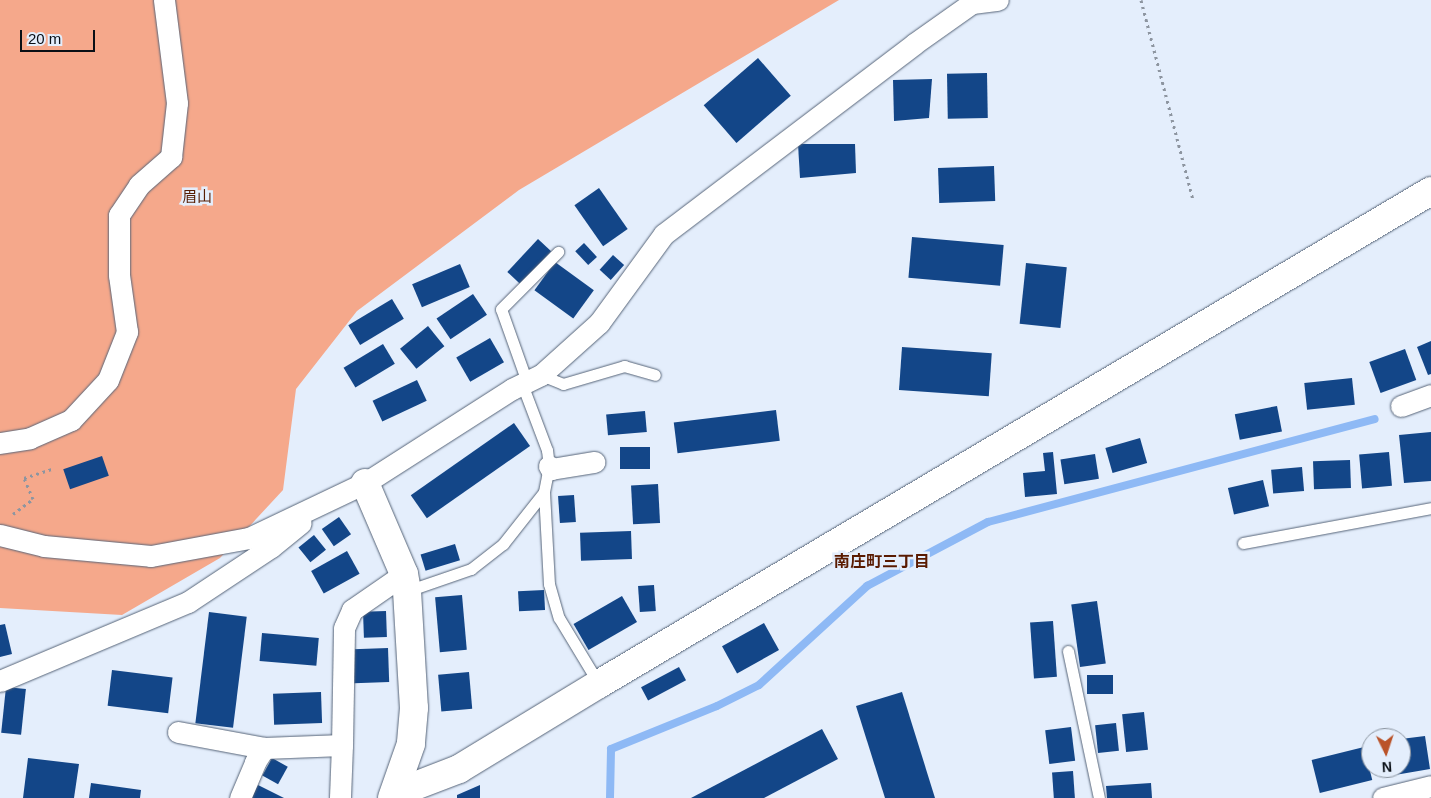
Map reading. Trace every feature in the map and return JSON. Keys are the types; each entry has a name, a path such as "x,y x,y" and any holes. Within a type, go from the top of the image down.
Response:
{"street":[{"path":"0,443 30,438 71,420 108,380 127,332 119,275 119,215 138,184 171,157 177,103 164,0"},
{"path":"3,526 44,546 151,556 249,538 365,483 530,381 598,323 664,234 921,39 972,3 998,0"},
{"path":"393,796 459,769 599,684 1431,191"},
{"path":"1401,406 1431,395"},
{"path":"549,466 551,469 594,462"},
{"path":"365,483 405,582 414,708 412,744 393,796"},
{"path":"0,681 188,602 271,546 334,497"},
{"path":"340,798 344,628 352,610 405,582"},
{"path":"178,732 264,748 342,745"},
{"path":"240,798 255,762 264,748"},
{"path":"1383,798 1431,786"}],"lane":[{"path":"558,252 501,309 530,381 547,450 549,466 544,492 549,584 559,618 599,684"},
{"path":"530,381 563,384 624,366 655,375"},
{"path":"405,582 471,569 503,544 544,492"},
{"path":"1242,543 1431,508"},
{"path":"1068,651 1098,798"}],"path":[{"path":"1141,0 1193,200"},
{"path":"3,526 33,499 24,478 54,468"}],"green space":[{"name":"眉山","path":"0,0 839,0 519,190 357,311 296,389 283,490 220,558 122,615 0,608"}],"building":[{"path":"758,58 791,96 736,143 704,105"},
{"path":"987,73 988,118 948,119 947,74"},
{"path":"932,79 929,118 894,121 893,80"},
{"path":"798,144 855,144 856,173 800,178"},
{"path":"994,166 995,201 939,203 938,168"},
{"path":"599,188 628,229 603,246 574,205"},
{"path":"912,237 1004,245 1000,286 908,278"},
{"path":"538,239 551,251 520,284 507,272"},
{"path":"584,243 597,257 588,265 575,251"},
{"path":"613,255 624,265 611,280 600,270"},
{"path":"555,262 594,290 573,319 534,290"},
{"path":"1026,263 1067,267 1060,328 1020,324"},
{"path":"460,264 470,287 422,307 412,284"},
{"path":"473,294 487,315 451,339 437,319"},
{"path":"392,299 404,319 360,345 348,325"},
{"path":"428,326 444,346 416,369 400,349"},
{"path":"490,338 504,362 470,382 456,358"},
{"path":"1431,341 1431,374 1428,375 1417,347"},
{"path":"383,344 395,364 355,387 344,368"},
{"path":"902,347 992,353 989,396 899,390"},
{"path":"1405,349 1416,380 1381,393 1369,362"},
{"path":"1352,378 1355,405 1307,410 1304,383"},
{"path":"417,380 427,401 382,422 373,401"},
{"path":"1277,406 1282,432 1240,440 1235,414"},
{"path":"776,410 780,441 678,453 674,423"},
{"path":"645,411 647,432 608,435 606,414"},
{"path":"514,423 530,446 427,518 411,495"},
{"path":"1431,432 1431,481 1404,483 1399,435"},
{"path":"1140,438 1147,463 1113,473 1105,448"},
{"path":"620,447 650,447 650,469 620,469"},
{"path":"1053,452 1057,494 1025,497 1023,473 1045,471 1043,453"},
{"path":"1389,452 1392,486 1362,488 1359,455"},
{"path":"1095,454 1099,479 1064,484 1060,459"},
{"path":"102,456 109,476 70,489 63,469"},
{"path":"1350,460 1351,488 1314,489 1313,461"},
{"path":"1302,467 1304,491 1273,494 1271,470"},
{"path":"1263,480 1269,506 1234,514 1228,488"},
{"path":"658,484 660,523 633,524 631,485"},
{"path":"574,495 576,522 560,523 558,496"},
{"path":"339,517 351,534 334,546 322,529"},
{"path":"631,531 632,559 581,561 580,533"},
{"path":"314,535 326,550 310,562 298,548"},
{"path":"455,544 460,560 426,571 421,555"},
{"path":"347,551 360,574 324,594 311,571"},
{"path":"654,585 656,611 640,612 638,586"},
{"path":"544,590 545,610 519,611 518,591"},
{"path":"462,595 467,650 440,652 435,597"},
{"path":"622,596 637,622 589,650 574,624"},
{"path":"1097,601 1106,663 1080,667 1071,605"},
{"path":"386,611 387,637 364,638 363,612"},
{"path":"209,612 247,617 233,728 195,723"},
{"path":"1053,621 1057,677 1034,678 1030,623"},
{"path":"764,623 779,650 737,673 722,646"},
{"path":"5,624 12,654 0,657 0,625"},
{"path":"262,633 319,638 316,666 260,661"},
{"path":"388,648 389,682 354,683 353,649"},
{"path":"679,667 686,680 648,700 641,687"},
{"path":"112,670 173,677 168,713 108,706"},
{"path":"469,672 472,709 441,712 438,675"},
{"path":"1087,675 1113,675 1113,694 1087,694"},
{"path":"6,687 26,689 21,735 1,733"},
{"path":"321,692 322,723 274,725 273,694"},
{"path":"902,692 935,798 885,798 856,706"},
{"path":"1144,712 1148,750 1126,752 1122,714"},
{"path":"1116,723 1119,751 1098,753 1095,725"},
{"path":"1071,727 1075,761 1049,764 1045,730"},
{"path":"822,729 838,759 764,798 691,798"},
{"path":"1425,736 1430,769 1411,772 1411,738"},
{"path":"1361,748 1361,778 1372,778 1372,780 1320,793 1312,760"},
{"path":"28,758 79,764 74,798 23,798"},
{"path":"272,758 288,767 278,784 262,775"},
{"path":"1073,771 1075,798 1054,798 1052,772"},
{"path":"91,783 141,790 140,798 89,798"},
{"path":"1151,783 1152,798 1107,798 1106,786"},
{"path":"258,785 284,798 251,798"},
{"path":"480,785 480,798 457,798 457,795"}],"waterway":[{"path":"610,798 611,749 717,706 759,685 867,586 988,522 1374,419"}],"district":[{"name":"南庄町三丁目","path":"882,562"}]}
